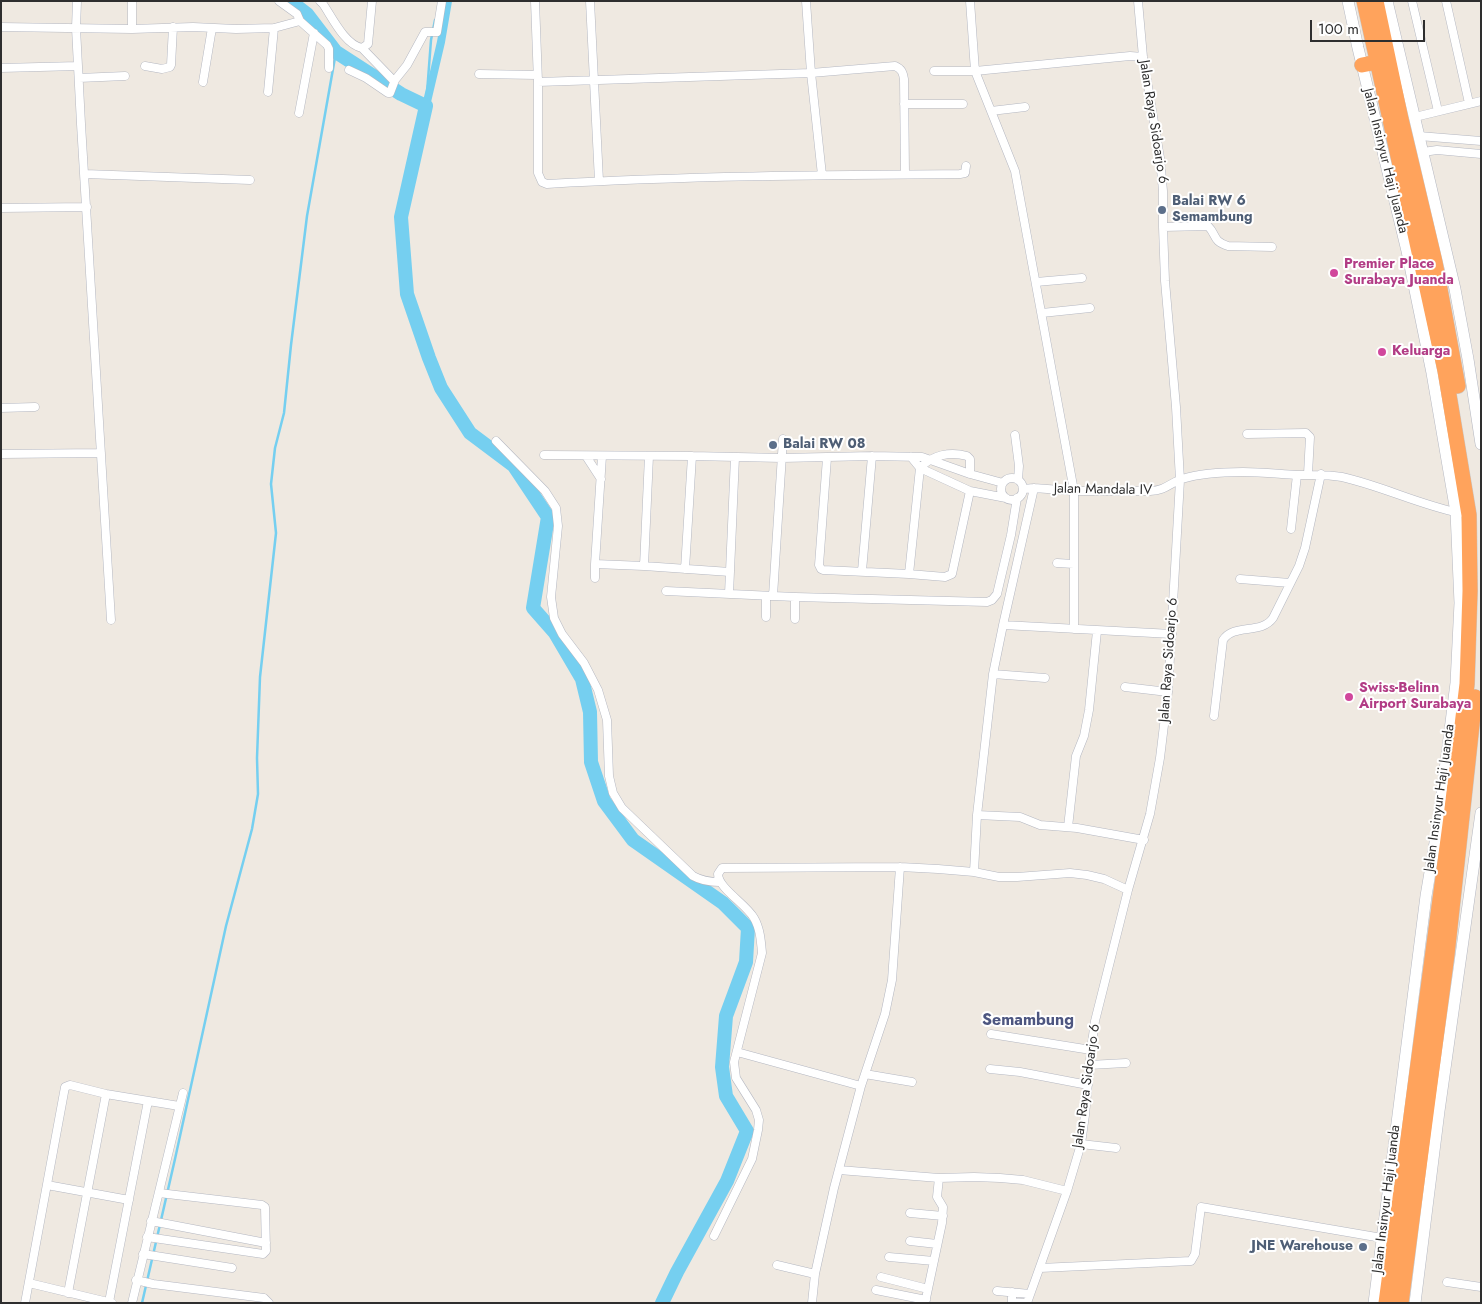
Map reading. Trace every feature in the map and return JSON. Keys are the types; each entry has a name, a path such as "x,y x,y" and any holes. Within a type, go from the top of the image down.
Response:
{"highway":[{"name":"Jalan Insinyur Haji Juanda","path":"1378,2 1377,62 1402,119 1425,191 1464,377 1468,477 1463,513 1470,591 1448,837 1386,1303"},
{"name":"Jalan Insinyur Haji Juanda","path":"1378,2 1402,119 1444,402 1468,477 1479,530 1480,611 1474,779 1444,1029 1401,1303"},
{"path":"1362,65 1377,62"}],"street":[{"path":"77,1 78,66 111,620"},
{"path":"132,1 132,28"},
{"path":"279,1 297,14 300,21 327,44 329,49 329,68"},
{"path":"362,48 368,44 372,1"},
{"path":"349,70 366,78 388,93 407,65 423,34 438,30 442,1"},
{"path":"535,1 538,78 538,173 542,182 547,184 822,175 960,174 965,173 966,166"},
{"path":"590,1 599,181"},
{"path":"806,1 810,73 822,175"},
{"path":"970,1 975,71 1014,171 1074,491 1074,629"},
{"name":"Jalan Raya Sidoarjo 6","path":"1026,1303 1067,1191 1081,1144 1090,1050 1095,1021 1128,890 1144,840 1160,758 1168,692 1180,480 1165,280 1163,191 1160,158 1142,56 1138,1"},
{"name":"Jalan Insinyur Haji Juanda","path":"1348,1 1444,402 1463,513"},
{"path":"1412,1 1438,111"},
{"path":"1446,1 1469,104"},
{"path":"322,2 352,44 362,48 393,80 393,86"},
{"path":"1,27 236,29 274,28 300,21"},
{"path":"145,66 162,69 170,67 173,27"},
{"path":"203,82 212,28"},
{"path":"268,92 274,28"},
{"path":"299,113 314,33"},
{"path":"934,70 975,71 1142,56"},
{"path":"1,68 78,66"},
{"path":"479,74 595,80 810,73 896,66 903,72 904,78 905,174"},
{"path":"79,78 125,76"},
{"path":"1402,119 1481,101"},
{"path":"904,104 963,104"},
{"path":"991,111 1025,107"},
{"name":"Jalan Insinyur Haji Juanda","path":"1402,119 1419,136 1423,152 1425,191"},
{"path":"1419,136 1481,141"},
{"path":"1423,152 1437,150 1481,154"},
{"path":"84,174 250,180"},
{"path":"1,208 87,207"},
{"path":"1163,227 1208,226 1216,240 1228,246 1272,247"},
{"path":"1036,282 1082,278"},
{"path":"1042,313 1090,308"},
{"name":"Jalan Insinyur Haji Juanda","path":"1464,377 1481,444"},
{"path":"1,408 35,407"},
{"path":"1247,434 1306,433 1310,437 1308,474"},
{"path":"666,591 795,597 987,602 992,600 997,594 1011,535 1017,498 1023,488 1018,480 1019,466 1016,435"},
{"path":"766,617 783,439"},
{"path":"496,441 546,491 556,508 558,526 551,597 554,618 562,634 584,663 598,690 607,720 609,776 613,793 622,808 693,876 708,882 720,882"},
{"path":"1,454 101,453"},
{"path":"544,455 782,458 922,457 970,474 1003,483"},
{"path":"909,574 920,468 928,460 942,455 967,456 970,459 970,474"},
{"path":"586,456 600,479"},
{"path":"595,578 602,456"},
{"path":"644,566 649,456"},
{"path":"685,569 692,456"},
{"path":"862,571 872,456"},
{"path":"729,594 735,457"},
{"path":"911,457 920,468 970,491 1010,499 1017,498"},
{"path":"827,458 820,567 823,570 945,577 952,574 970,491"},
{"name":"Jalan Mandala IV","path":"1023,488 1074,491 1159,490 1180,480 1200,476 1244,472 1321,474 1363,483 1426,504 1463,513"},
{"path":"1291,529 1297,474"},
{"path":"1214,716 1224,638 1233,632 1262,627 1269,623 1299,566 1305,548 1321,474"},
{"path":"1006,498 1001,491 1003,483 1010,478 1018,480"},
{"path":"974,872 977,815 993,674 1034,488"},
{"path":"1057,563 1074,564"},
{"path":"595,564 730,572"},
{"path":"1240,579 1290,583"},
{"path":"795,597 795,618"},
{"path":"1003,625 1172,634"},
{"path":"1068,827 1076,756 1084,736 1089,710 1098,631"},
{"path":"993,674 1045,678"},
{"name":"Jalan Insinyur Haji Juanda","path":"1374,1303 1425,905 1461,684"},
{"path":"1125,687 1168,692"},
{"name":"Jalan Insinyur Haji Juanda","path":"1458,924 1481,814"},
{"path":"977,815 1020,817 1040,825 1068,827 1144,840"},
{"path":"714,1236 752,1159 758,1130 759,1120 756,1110 736,1078 734,1062 762,952 756,920 749,910 720,882 718,872 725,867 974,872 999,877 1057,873 1078,874 1104,880 1128,890"},
{"path":"812,1303 815,1274 839,1170 861,1086 885,1014 892,980 900,872"},
{"name":"Jalan Insinyur Haji Juanda","path":"1415,1303 1439,1111 1444,1029"},
{"path":"991,1034 1090,1050"},
{"path":"736,1052 861,1086"},
{"path":"1089,1065 1126,1063"},
{"path":"990,1069 1020,1072 1088,1085"},
{"path":"865,1074 912,1082"},
{"path":"25,1303 65,1087 70,1085 106,1094 179,1106"},
{"path":"132,1303 137,1280 149,1255 153,1222 183,1093"},
{"path":"68,1293 106,1094"},
{"path":"29,1283 110,1302 148,1101"},
{"path":"1081,1144 1116,1148"},
{"path":"839,1170 939,1178 974,1177 1023,1180 1067,1191"},
{"path":"876,1290 926,1301 944,1207 937,1196 939,1178"},
{"path":"47,1185 129,1200"},
{"path":"151,1237 263,1254 266,1251 265,1207 161,1193"},
{"path":"1040,1268 1191,1261 1195,1254 1201,1207 1382,1238"},
{"path":"910,1213 943,1216"},
{"path":"153,1222 266,1243"},
{"path":"910,1241 937,1244"},
{"path":"149,1255 232,1268"},
{"path":"889,1257 934,1261"},
{"path":"777,1266 815,1274"},
{"path":"881,1277 928,1289"},
{"path":"137,1280 153,1284 264,1298 269,1303"},
{"path":"1447,1282 1481,1287"},
{"path":"996,1291 1030,1294"},
{"path":"1012,1292 1012,1302 1026,1303"}],"waterway":[{"path":"290,1 307,14 336,52 401,94 426,106 401,217 407,294 429,358 441,388 470,433 514,466 548,517 533,608 555,633 582,679 590,712 591,762 604,801 633,840 723,903 748,928 746,962 726,1016 722,1067 726,1096 747,1131 727,1181 662,1303"},
{"path":"426,106 441,42 448,1"},
{"path":"426,106 431,40 435,20"},
{"path":"142,1303 226,926 252,829 258,794 257,758 260,677 276,533 271,484 275,448 284,413 307,216 336,52"}],"place":[{"name":"Balai RW 6 Semambung","path":"1162,210"},
{"name":"Premier Place Surabaya Juanda","path":"1334,273"},
{"name":"Keluarga","path":"1382,352"},
{"name":"Balai RW 08","path":"773,445"},
{"name":"Swiss-Belinn Airport Surabaya","path":"1349,697"},
{"name":"JNE Warehouse","path":"1363,1247"}],"district":[{"name":"Semambung","path":"1028,1021"}]}
